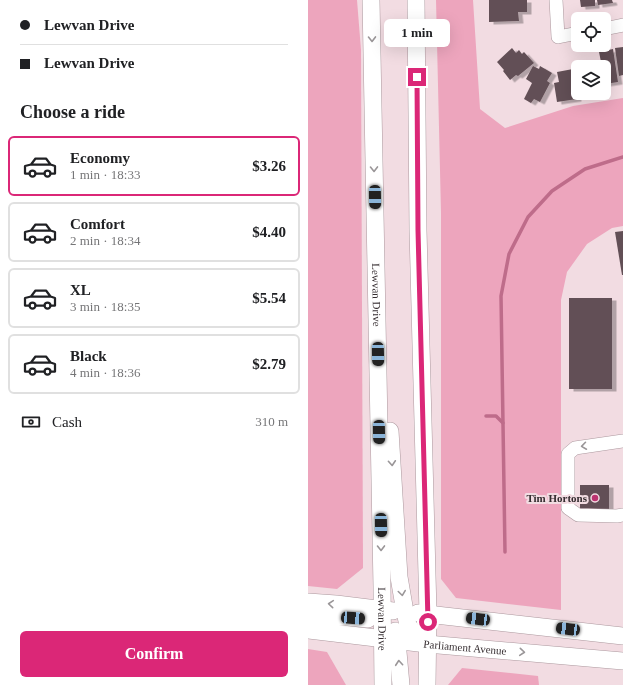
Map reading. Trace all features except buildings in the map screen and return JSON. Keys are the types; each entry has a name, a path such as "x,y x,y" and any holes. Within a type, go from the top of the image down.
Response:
{"main road":[{"name":"Lewvan Drive","path":"371,0 376,243 393,616 383,685"},
{"path":"416,0 418,230 428,613 427,685"},
{"path":"308,602 336,604 393,616 408,625 414,634 427,644"},
{"path":"308,617 393,616 428,613 623,636"},
{"name":"Parliament Avenue","path":"308,630 427,644 623,662"},
{"path":"390,640 401,685"}],"street":[{"path":"556,0 558,37 571,34"},
{"path":"611,27 623,25"},
{"path":"623,441 575,448 568,454 568,508 578,515 623,515"}],"shaded area":[{"path":"308,0 357,0 361,50 363,568 337,589 308,586"},
{"path":"436,0 473,0 480,109 505,128 573,106 623,98 623,226 612,228 587,244 567,272 561,300 561,610 456,598 441,579 441,213"},
{"path":"308,649 327,652 346,685 308,685"},
{"path":"462,668 538,676 539,685 448,685"}],"waterway":[{"path":"505,552 501,296 509,254 528,217 552,191 585,169 623,157"},
{"path":"486,416 496,416 503,423"}],"place":[{"name":"Tim Hortons","path":"595,498"}],"route":[{"path":"417,77 418,230 428,622"}]}
